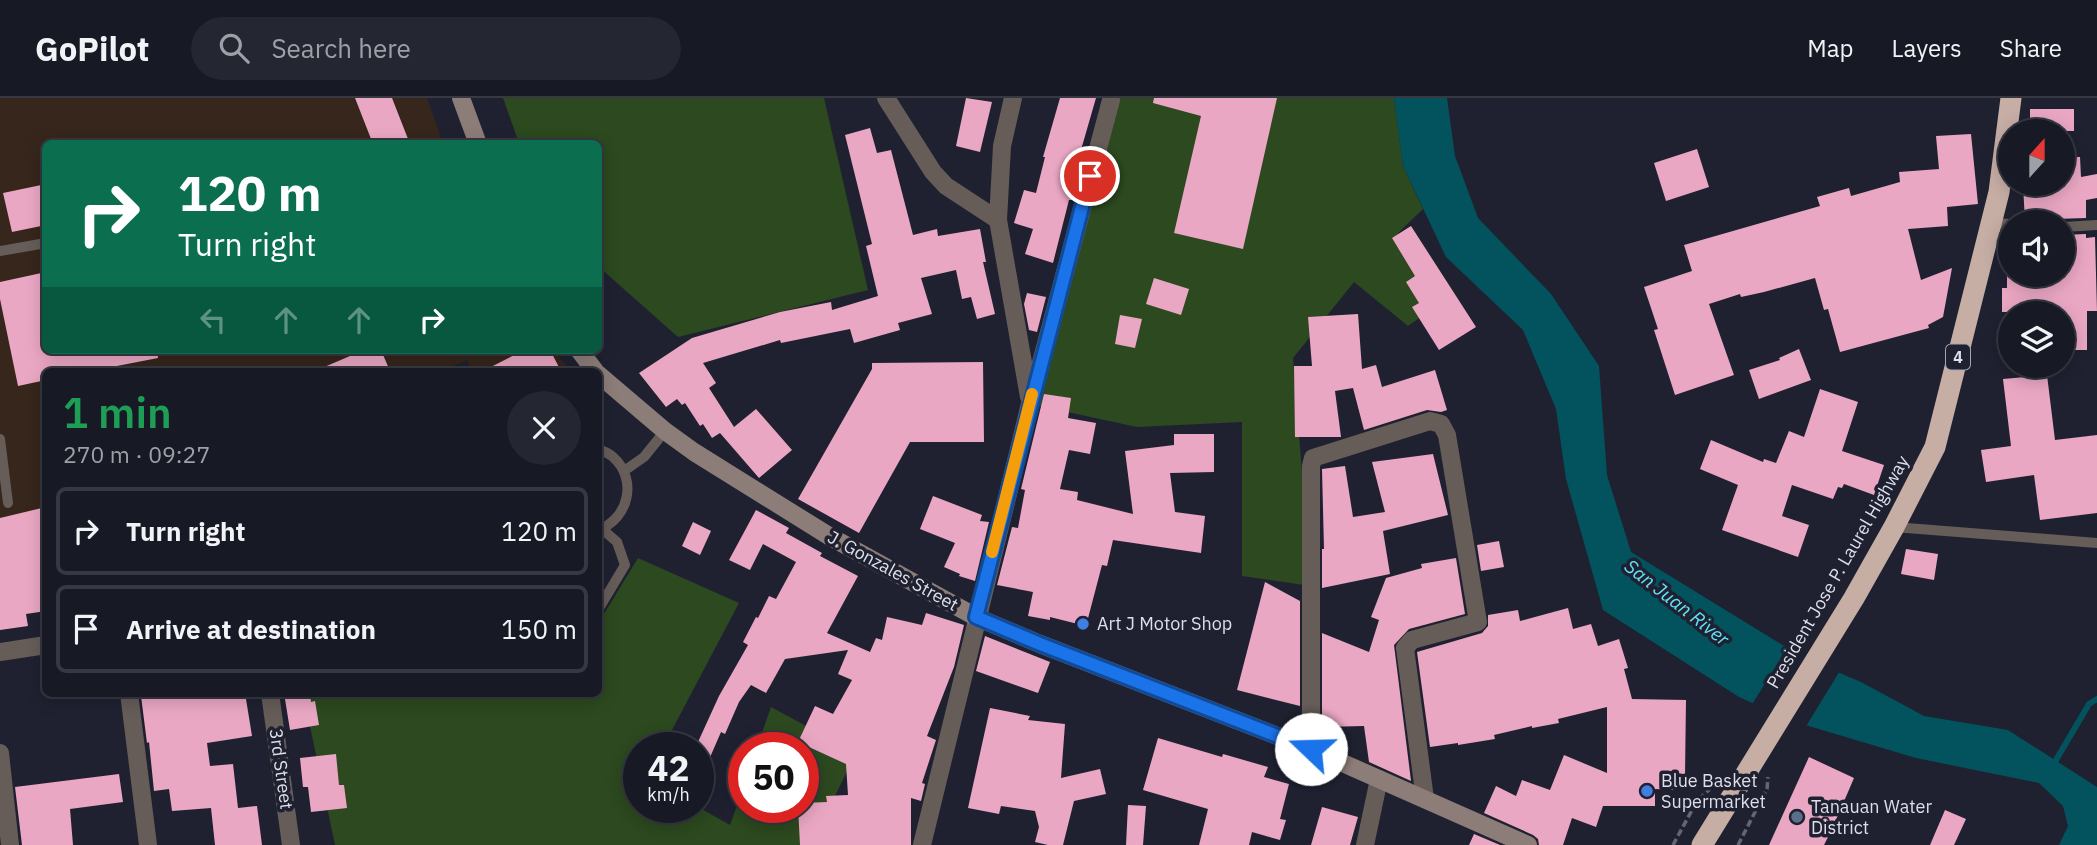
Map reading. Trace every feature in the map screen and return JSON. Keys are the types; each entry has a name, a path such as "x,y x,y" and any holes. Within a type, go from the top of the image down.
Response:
{"highway":[{"name":"President Jose P. Laurel Highway","path":"2000,210 1999,192 2011,98"},
{"name":"President Jose P. Laurel Highway","path":"1702,845 1854,598 1935,447 1998,234"}],"main road":[{"path":"461,98 477,140"},
{"name":"J. Gonzales Street","path":"582,354 593,368"},
{"name":"J. Gonzales Street","path":"602,377 694,452 829,536 976,617 1311,749 1528,845"}],"street":[{"path":"886,98 933,172 946,186 998,220"},
{"path":"1013,98 1002,146 998,220 1030,404"},
{"path":"922,845 1030,404 1111,100"},
{"path":"1311,749 1313,458 1430,421 1441,424 1447,435 1478,622 1412,640 1405,648 1425,799"},
{"path":"0,652 42,646"},
{"path":"130,697 148,845"},
{"name":"3rd Street","path":"271,697 291,845"},
{"path":"0,753 10,845"},
{"path":"1365,845 1379,779"}],"lane":[{"path":"2075,226 2097,225"},
{"path":"0,251 42,244"},
{"path":"624,471 644,457 665,431"},
{"path":"0,439 8,503"},
{"path":"602,451 613,456 624,471 629,487 626,505 616,519 602,529"},
{"path":"1894,527 2097,543"},
{"path":"602,531 617,542 625,565 602,603"}],"shaded area":[{"path":"0,98 427,98 442,140 42,140 42,354 557,354 568,368 471,368 467,360 448,368 42,368 42,568 0,591"},
{"path":"503,98 824,98 868,290 678,337 602,270 602,140 518,140"},
{"path":"1111,98 1394,98 1403,166 1423,209 1398,233 1445,300 1408,326 1354,282 1293,358 1311,586 1242,576 1242,422 1137,427 1030,404"},
{"path":"638,558 739,603 671,732 623,732 623,823 714,823 714,816 730,825 819,823 819,733 856,753 811,845 335,845 304,697 602,697 602,617"},
{"path":"771,707 817,732 762,732"}],"water":[{"name":"San Juan River","path":"1394,98 1447,98 1455,156 1478,218 1551,294 1599,366 1607,475 1631,552 1802,657 1861,682 1924,716 2008,730 2097,787 2097,845 2059,845 2068,826 2063,806 2039,783 1916,758 1792,721 1739,697 1603,610 1566,479 1556,409 1523,330 1446,257 1403,166"}],"pier":[{"path":"1789,645 1841,669 1805,728 1751,706"}],"building":[{"path":"355,98 392,98 408,140 371,140"},
{"path":"966,98 992,102 980,152 956,146"},
{"path":"1060,98 1096,98 1072,181 1077,182 1072,200 1069,200 1053,263 1025,254 1033,229 1014,223 1024,190 1036,193"},
{"path":"1154,98 1277,98 1243,249 1174,233 1201,116 1153,103"},
{"path":"2030,109 2074,109 2074,119 2030,119"},
{"path":"870,128 877,153 891,150 913,235 937,229 938,236 980,229 986,262 983,262 995,314 977,319 971,297 962,299 956,270 921,278 932,314 898,323 900,330 854,343 850,329 781,343 780,340 703,363 716,383 709,388 734,427 756,409 792,450 759,478 720,433 712,438 703,424 700,426 685,403 682,405 677,399 666,407 639,373 692,338 780,312 831,302 832,310 878,296 866,246 872,244 845,135"},
{"path":"1971,134 1978,204 1947,207 1948,226 1908,229 1921,280 1952,268 1943,317 1928,325 1929,328 1840,352 1828,309 1824,310 1815,278 1741,297 1740,294 1709,304 1734,375 1675,395 1654,330 1658,329 1644,287 1692,271 1684,245 1820,206 1817,197 1849,188 1851,196 1900,182 1899,172 1939,169 1936,136"},
{"path":"1697,149 1709,187 1666,201 1654,163"},
{"path":"2076,157 2080,157 2081,177 2097,174 2097,198 2086,200 2086,218 2075,218 2075,210 2024,210 2024,196 2076,196"},
{"path":"42,185 42,226 12,232 3,193"},
{"path":"1411,226 1476,327 1439,350 1412,307 1419,303 1406,282 1415,276 1392,238"},
{"path":"2075,234 2086,234 2086,238 2095,237 2097,311 2087,311 2087,350 2075,350 2075,301 2002,301 2002,288 2007,287 2075,287"},
{"path":"42,273 42,354 158,354 158,358 106,368 42,368 42,381 18,386 0,299 0,282"},
{"path":"1154,278 1189,289 1181,315 1146,304"},
{"path":"1027,293 1046,297 1037,332 1029,330 1024,304"},
{"path":"1358,314 1362,369 1376,365 1382,387 1435,370 1447,410 1427,410 1364,430 1353,388 1335,391 1341,437 1295,437 1294,366 1312,366 1308,317"},
{"path":"1120,315 1142,319 1135,348 1115,344"},
{"path":"1799,349 1811,380 1759,399 1749,370 1780,360 1779,358"},
{"path":"355,354 383,354 389,368 322,368"},
{"path":"516,354 552,354 559,368 489,368"},
{"path":"983,362 984,442 910,442 859,533 798,499 872,369 872,363"},
{"path":"2047,378 2055,440 2097,435 2097,513 2040,520 2034,475 1986,482 1981,450 2011,446 2003,379"},
{"path":"1820,389 1858,402 1842,451 1884,465 1874,495 1844,484 1842,488 1838,487 1833,499 1792,485 1782,516 1809,525 1798,557 1722,530 1738,485 1700,469 1711,440 1763,462 1764,459 1776,463 1789,431 1804,437"},
{"path":"1044,394 1071,398 1068,418 1096,423 1090,454 1069,450 1060,489 1078,492 1077,500 1133,514 1125,451 1174,445 1174,434 1214,434 1214,472 1170,473 1175,512 1205,516 1201,553 1113,540 1107,566 1102,565 1086,626 1050,617 1050,620 1028,616 1033,592 997,585 1012,527 1018,528 1025,490 1021,489"},
{"path":"1433,454 1448,515 1383,531 1390,574 1322,588 1322,469 1345,466 1353,517 1385,512 1372,462"},
{"path":"933,496 982,515 980,521 989,522 975,581 944,567 955,543 920,529"},
{"path":"42,508 42,612 26,614 28,626 0,630 0,518"},
{"path":"756,510 789,528 786,533 822,553 820,556 858,576 827,633 870,652 876,638 882,640 887,617 922,625 926,613 964,625 954,667 927,736 936,740 922,783 925,784 921,801 911,798 911,845 800,845 799,823 819,823 819,802 827,802 826,796 848,795 846,764 819,752 819,732 803,732 815,706 833,714 852,680 838,674 848,650 785,659 766,693 751,685 739,702 725,734 721,732 714,748 714,732 703,732 748,645 743,642 756,617 758,618 769,596 776,599 796,562 763,544 750,570 729,560"},
{"path":"693,522 711,531 700,555 682,546"},
{"path":"1499,541 1504,567 1481,571 1477,545"},
{"path":"1906,549 1938,554 1934,580 1901,574"},
{"path":"1456,558 1465,614 1409,629 1394,645 1411,781 1369,762 1364,726 1322,727 1322,633 1369,652 1379,620 1371,617 1386,578 1422,568 1421,564"},
{"path":"1265,582 1300,601 1300,706 1237,690"},
{"path":"1568,608 1573,629 1591,624 1598,646 1619,639 1628,668 1624,669 1632,699 1686,700 1685,775 1678,775 1678,790 1655,789 1655,806 1603,806 1596,827 1572,818 1563,845 1539,845 1538,839 1533,835 1484,813 1496,786 1516,796 1522,780 1550,790 1564,755 1607,773 1607,707 1558,719 1559,723 1494,735 1495,739 1430,747 1417,652 1482,633 1488,626 1488,615 1518,610 1520,621"},
{"path":"985,636 1050,662 1038,693 976,671"},
{"path":"141,697 246,697 252,736 207,743 210,766 233,764 238,808 257,806 262,845 215,845 211,808 172,811 169,789 154,791 149,742 147,743"},
{"path":"285,697 310,697 311,702 315,701 319,725 290,730"},
{"path":"990,708 1030,716 1028,720 1065,724 1061,778 1100,769 1106,794 1074,801 1063,845 1035,842 1039,827 1035,811 1001,806 999,814 968,808"},
{"path":"1158,738 1268,767 1264,777 1289,784 1280,819 1286,820 1280,840 1252,832 1249,845 1199,845 1208,809 1143,790"},
{"path":"336,754 339,785 344,785 347,808 311,812 308,787 303,787 300,758"},
{"path":"1809,757 1854,778 1833,827 1824,845 1769,845"},
{"path":"119,774 123,802 70,809 73,845 22,845 15,787"},
{"path":"1128,805 1146,806 1143,845 1126,845"},
{"path":"1322,807 1358,817 1350,845 1311,845"},
{"path":"1945,810 1966,819 1954,845 1930,845"},
{"path":"1474,834 1500,845 1469,845"}],"waterway":[{"path":"2055,767 2056,760 2089,704 2097,699"}],"slow traffic":[{"path":"992,552 1032,394"}],"place":[{"name":"Art J Motor Shop","path":"1083,624"},
{"name":"Blue Basket Supermarket","path":"1647,791"},
{"name":"Tanauan Water District","path":"1797,817"}],"route":[{"path":"1090,176 976,617 1311,749"}]}
